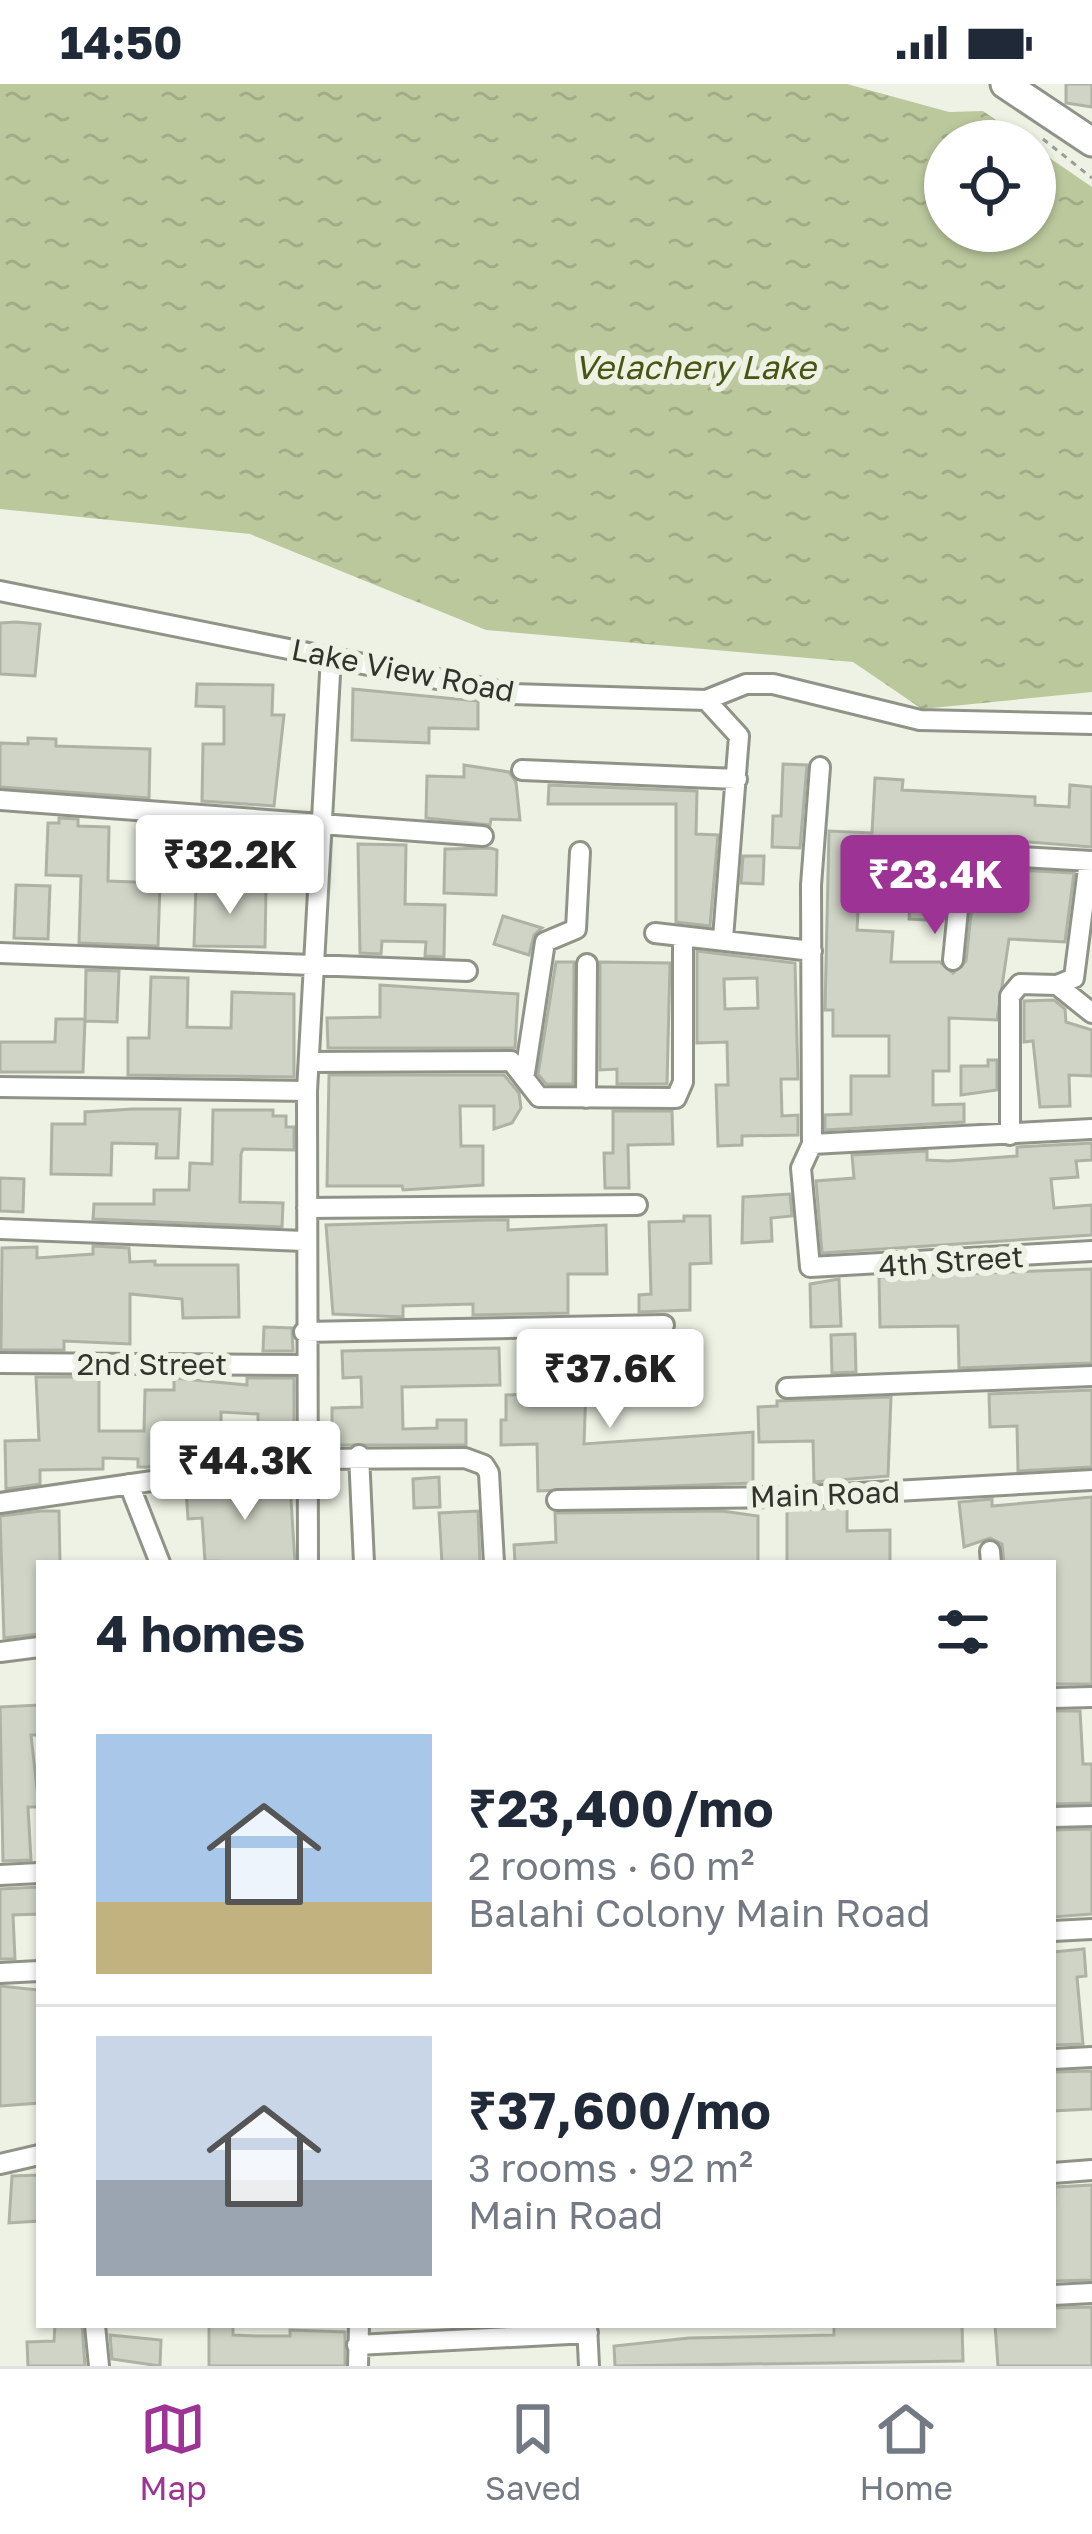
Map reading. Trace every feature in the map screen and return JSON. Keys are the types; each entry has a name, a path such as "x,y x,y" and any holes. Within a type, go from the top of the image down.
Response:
{"street":[{"path":"1005,84 1038,95 1092,142"},
{"name":"Lake View Road","path":"0,591 512,694 706,700 746,684 773,684 920,720 1092,724"},
{"path":"308,1560 304,1241 310,968 331,656"},
{"path":"706,700 739,736 723,938"},
{"path":"820,767 811,885 812,1144 1092,1129"},
{"path":"522,770 737,779"},
{"path":"0,800 322,828 483,836"},
{"path":"898,850 964,850 1091,861 1078,971 1057,985 1020,984 1010,997 1010,1136"},
{"path":"953,960 964,850"},
{"path":"580,852 576,929 544,943 521,1067 534,1095 670,1099 682,1090 683,938"},
{"path":"655,933 812,951"},
{"path":"0,953 310,968 467,970"},
{"path":"586,964 586,1098"},
{"path":"1057,985 1092,1013"},
{"path":"308,1062 521,1067"},
{"path":"0,1087 307,1091"},
{"name":"4th Street","path":"812,1144 801,1168 810,1267 1092,1251"},
{"path":"307,1208 638,1205"},
{"path":"0,1229 304,1241"},
{"path":"304,1332 664,1325"},
{"name":"2nd Street","path":"0,1363 304,1365"},
{"path":"787,1388 1092,1376"},
{"path":"359,1455 364,1560"},
{"path":"0,1503 304,1459 359,1455 465,1458 484,1465 491,1484 494,1560"},
{"name":"Main Road","path":"557,1500 788,1497 1092,1480"},
{"path":"129,1484 159,1560"},
{"path":"0,1652 36,1647"},
{"path":"1056,1698 1092,1697"},
{"path":"1056,1817 1092,1816"},
{"path":"0,1875 36,1873"},
{"path":"1056,1931 1092,1929"},
{"path":"0,1973 36,1970"},
{"path":"1056,2059 1092,2057"},
{"path":"0,2164 36,2156"},
{"path":"1056,2173 1092,2170"},
{"path":"1056,2295 1092,2293"},
{"path":"95,2328 99,2366"},
{"path":"358,2366 358,2335 587,2329 590,2366"}],"water":[{"name":"Velachery Lake","path":"0,84 847,84 949,112 983,111 996,120 924,120 924,252 1056,252 1056,162 1092,187 1092,692 922,709 853,662 486,630 250,534 0,509"}],"building":[{"path":"1066,84 1092,84 1092,107 1066,103"},
{"path":"0,623 40,624 35,676 0,674"},
{"path":"197,684 273,685 272,715 284,715 274,806 202,801 203,744 224,744 224,707 196,706"},
{"path":"353,689 478,701 478,729 429,728 429,743 352,740"},
{"path":"28,738 56,739 56,746 150,749 149,798 0,787 0,743 28,744"},
{"path":"783,764 807,765 800,848 772,847 773,816 781,816"},
{"path":"464,765 509,772 516,782 520,820 491,819 490,825 426,818 427,776 464,777"},
{"path":"875,778 903,780 902,790 1035,797 1035,805 1069,807 1070,785 1092,787 1092,847 964,837 898,837 886,842 885,855 891,862 949,866 943,921 909,919 911,889 904,889 904,880 860,877 857,930 893,932 891,962 940,962 953,973 966,961 976,868 1074,873 1065,942 1009,939 997,1020 949,1018 949,1071 933,1071 933,1105 964,1104 964,1122 825,1130 825,1115 851,1114 851,1076 889,1076 889,1036 833,1036 833,1010 825,1010 829,831 872,833"},
{"path":"549,785 697,791 696,834 718,835 710,926 676,922 676,804 548,804"},
{"path":"59,818 78,819 78,826 109,827 108,881 160,883 158,946 79,943 81,876 46,875 48,823 59,823"},
{"path":"276,836 307,837 306,870 275,869"},
{"path":"358,844 406,845 405,904 445,905 444,957 425,956 426,942 382,941 381,954 360,953"},
{"path":"445,849 497,850 496,895 444,893"},
{"path":"743,856 764,856 763,884 741,883"},
{"path":"16,885 50,886 48,939 14,938"},
{"path":"196,885 266,889 265,947 194,946"},
{"path":"503,916 542,928 534,935 529,955 494,944"},
{"path":"697,951 795,963 798,1079 781,1079 782,1116 798,1115 798,1135 742,1136 742,1145 718,1146 716,1085 728,1085 727,1042 697,1043","holes":["757,978 758,1008 725,1009 724,979"]},
{"path":"556,962 574,962 573,1084 546,1084 538,1074"},
{"path":"600,962 670,963 667,1084 617,1084 617,1069 600,1070"},
{"path":"86,970 119,971 117,1022 85,1021"},
{"path":"151,977 188,978 187,1027 231,1028 232,992 294,994 294,1077 128,1075 128,1038 149,1038"},
{"path":"380,985 518,994 515,1048 328,1048 327,1018 380,1017"},
{"path":"1054,1000 1065,1009 1066,1022 1092,1030 1092,1076 1069,1075 1070,1106 1040,1107 1033,1041 1024,1042 1024,1001"},
{"path":"56,1019 85,1019 83,1072 0,1072 0,1042 55,1042"},
{"path":"988,1060 997,1060 997,1090 961,1095 961,1066 988,1066"},
{"path":"329,1075 504,1075 519,1093 521,1108 512,1123 494,1129 494,1106 460,1106 461,1146 483,1146 483,1185 403,1190 402,1186 327,1186"},
{"path":"180,1109 178,1158 156,1158 157,1144 112,1143 111,1175 51,1174 52,1124 85,1124 85,1112"},
{"path":"213,1110 273,1110 273,1116 286,1116 286,1127 294,1127 294,1150 243,1149 241,1154 240,1202 283,1203 282,1227 93,1219 94,1204 154,1204 154,1190 189,1190 190,1163 212,1164"},
{"path":"613,1111 672,1111 673,1144 628,1145 629,1188 605,1188 604,1153 613,1153"},
{"path":"1092,1143 1092,1160 1076,1161 1078,1177 1051,1179 1054,1208 1092,1205 1092,1235 822,1253 816,1181 854,1178 852,1155 927,1151 927,1160 948,1161 1017,1156 1017,1147"},
{"path":"0,1178 24,1179 23,1212 0,1211"},
{"path":"790,1194 792,1216 771,1218 772,1241 742,1243 743,1197"},
{"path":"684,1216 710,1216 711,1263 690,1264 690,1310 639,1312 639,1295 651,1294 649,1222 684,1221"},
{"path":"508,1220 508,1230 606,1225 607,1274 568,1274 568,1313 473,1315 473,1304 403,1306 403,1317 333,1314 326,1225"},
{"path":"93,1246 129,1248 130,1262 238,1265 239,1317 183,1318 182,1299 130,1294 130,1344 64,1341 64,1350 1,1350 2,1248 37,1247 37,1258 93,1254"},
{"path":"1092,1269 1092,1363 959,1368 958,1326 880,1327 879,1277"},
{"path":"839,1279 841,1326 811,1327 810,1284"},
{"path":"264,1327 292,1328 293,1351 263,1351"},
{"path":"855,1334 856,1372 832,1373 831,1335"},
{"path":"665,1338 666,1355 587,1358 584,1444 753,1432 753,1483 538,1491 537,1444 501,1445 506,1395 529,1394 528,1364 537,1364 536,1345"},
{"path":"698,1342 698,1360 668,1361 668,1343"},
{"path":"499,1348 500,1385 402,1387 403,1429 437,1428 437,1420 466,1420 466,1445 332,1445 332,1408 362,1407 361,1377 343,1378 342,1351"},
{"path":"36,1377 99,1377 99,1431 144,1431 145,1390 174,1390 174,1378 247,1385 247,1378 294,1378 294,1447 258,1447 258,1414 221,1412 221,1457 187,1458 156,1467 138,1467 138,1459 103,1458 103,1469 40,1470 40,1484 6,1489 5,1441 39,1440"},
{"path":"1092,1390 1092,1467 1018,1471 1017,1426 990,1427 989,1394"},
{"path":"891,1397 888,1476 814,1482 813,1441 759,1442 758,1407 777,1406 777,1401"},
{"path":"439,1477 440,1507 414,1508 413,1479"},
{"path":"290,1483 295,1560 205,1560 202,1518 188,1519 186,1490"},
{"path":"1092,1497 1092,1684 1056,1684 1056,1560 1004,1560 1002,1544 990,1538 964,1547 959,1502 992,1499 992,1506"},
{"path":"847,1507 847,1531 890,1530 890,1560 787,1560 787,1511"},
{"path":"59,1511 60,1560 36,1560 36,1634 4,1638 0,1516"},
{"path":"478,1511 480,1560 442,1560 439,1513"},
{"path":"722,1511 758,1516 758,1560 515,1560 514,1545 556,1542 555,1513"},
{"path":"36,1705 36,1735 31,1735 36,1807 28,1807 31,1860 3,1861 0,1707"},
{"path":"1056,1711 1080,1711 1083,1764 1092,1764 1092,1803 1056,1804"},
{"path":"1092,1829 1092,1914 1056,1917 1056,1830"},
{"path":"36,1887 36,1914 13,1915 15,1959 0,1959 0,1889"},
{"path":"1084,1949 1086,1976 1077,1977 1083,2044 1056,2045 1056,1952"},
{"path":"0,1986 36,1990 36,2103 0,2106"},
{"path":"1092,2071 1092,2109 1056,2111 1056,2072"},
{"path":"36,2175 36,2221 9,2223 12,2176"},
{"path":"1092,2185 1092,2280 1056,2281 1056,2187"},
{"path":"1092,2307 1092,2366 998,2366 995,2328 1056,2328 1056,2308"},
{"path":"55,2328 82,2328 85,2366 28,2366 27,2342 54,2341"},
{"path":"209,2328 233,2328 233,2335 345,2332 345,2366 209,2366"},
{"path":"834,2328 962,2328 963,2361 615,2366 614,2346 689,2338 834,2335"},
{"path":"110,2335 161,2340 160,2366 112,2359"}]}
